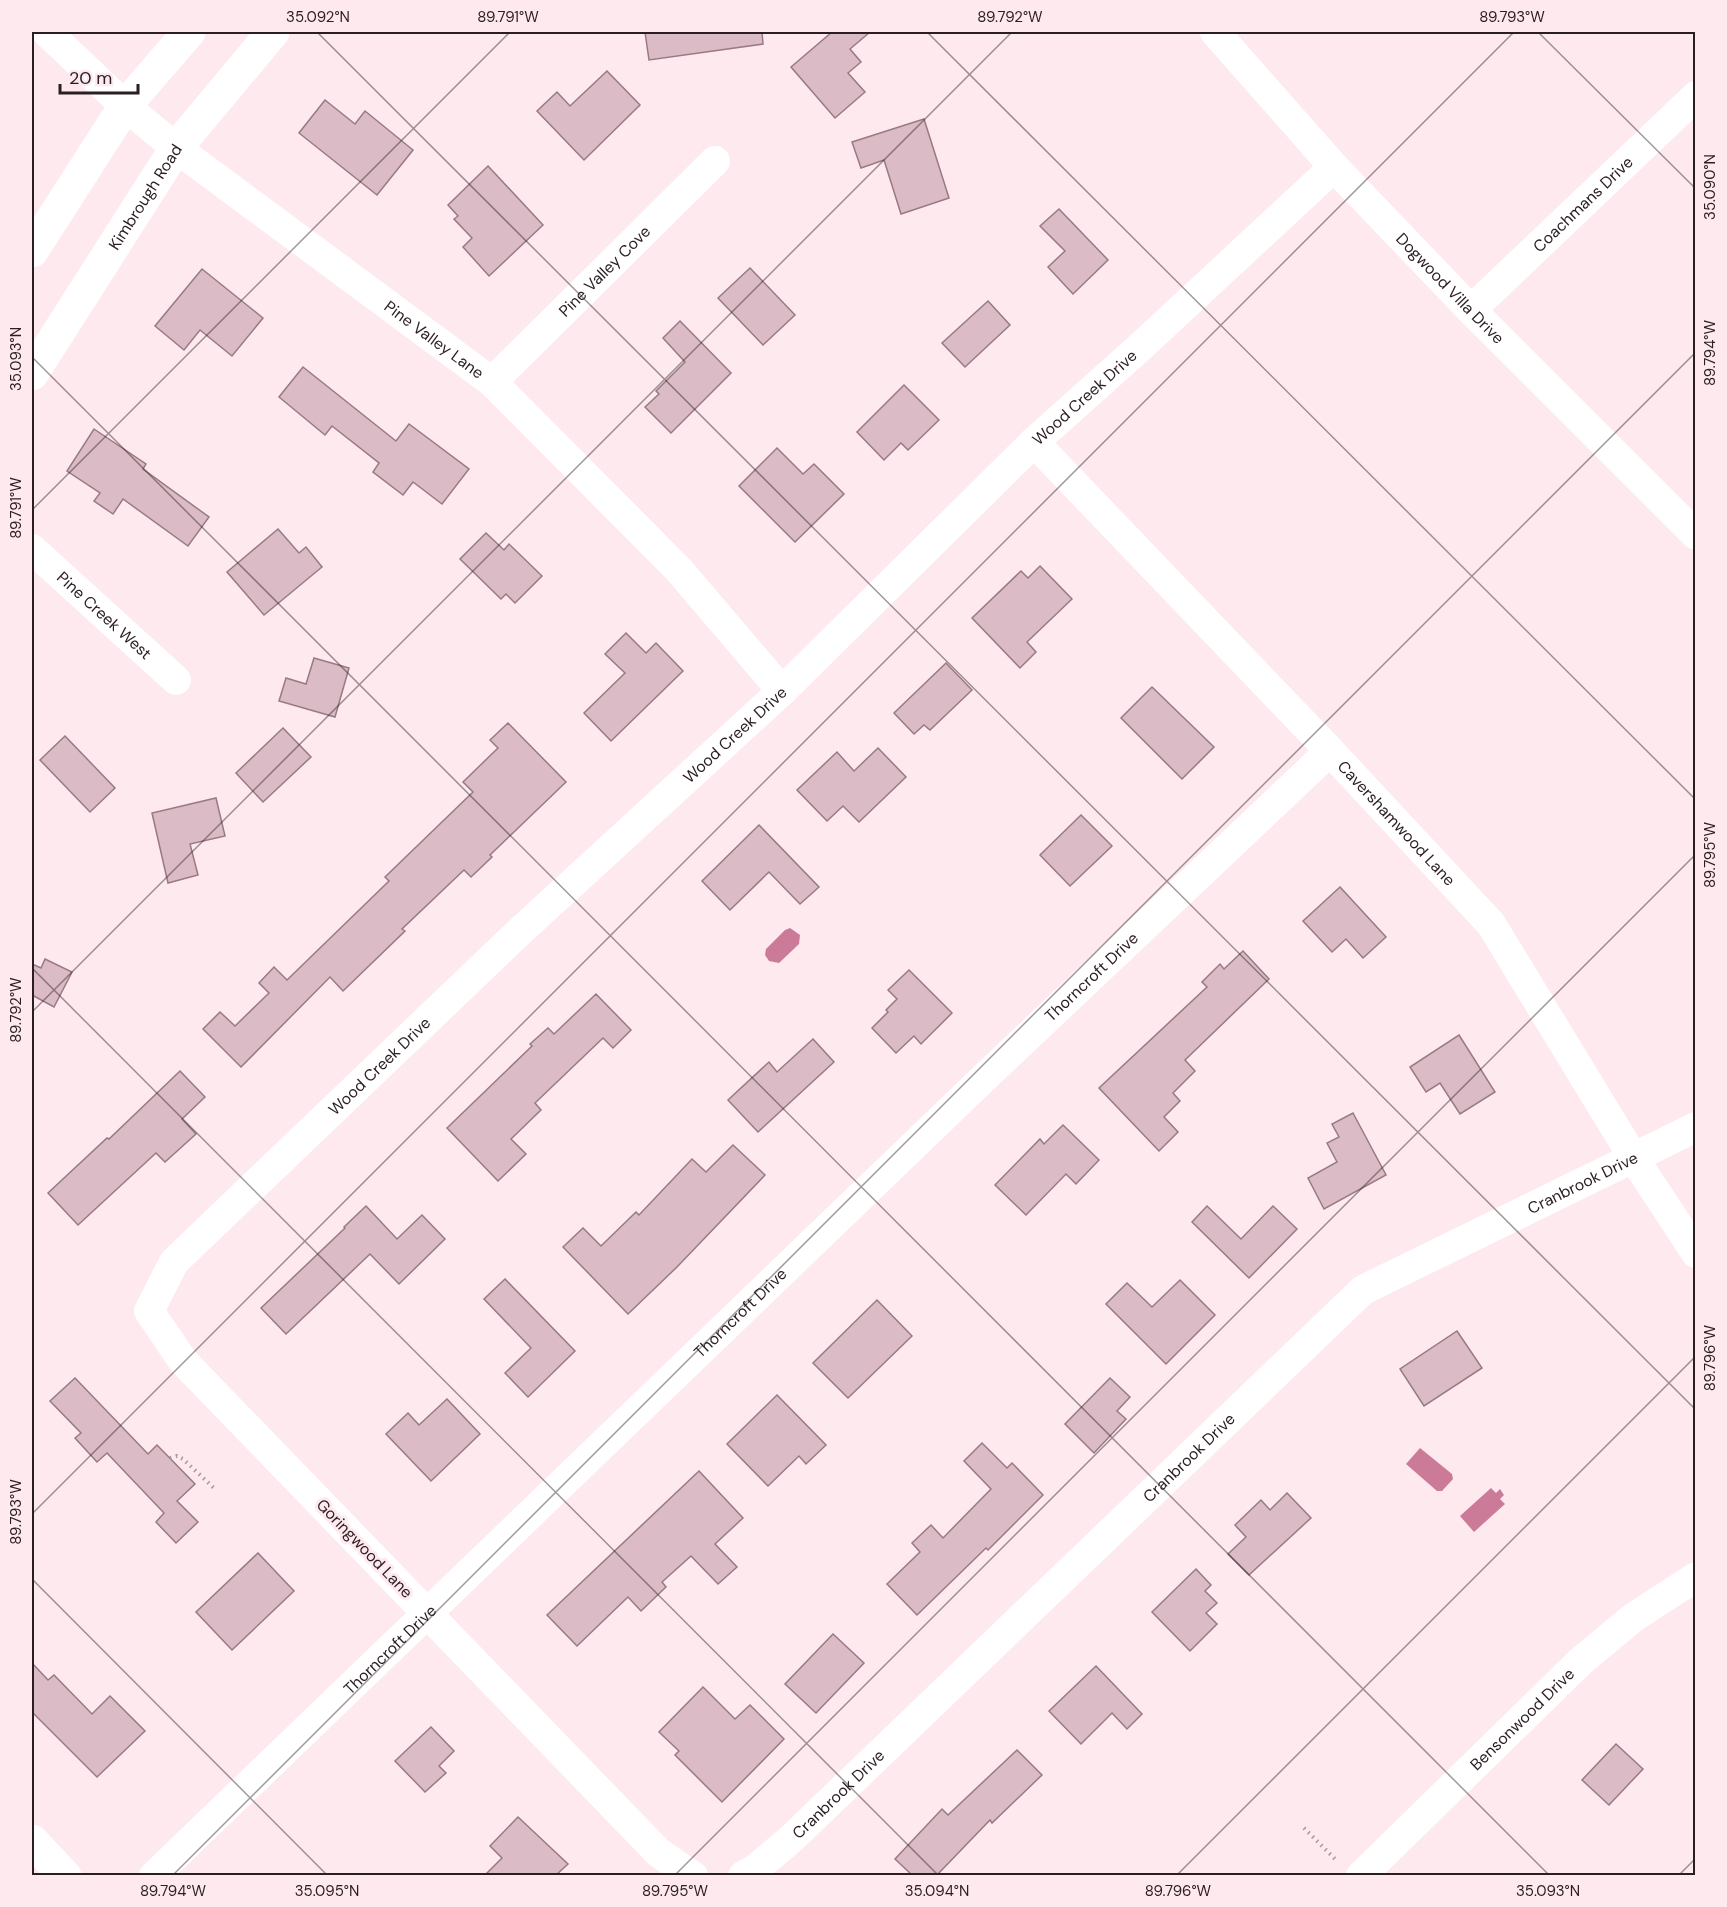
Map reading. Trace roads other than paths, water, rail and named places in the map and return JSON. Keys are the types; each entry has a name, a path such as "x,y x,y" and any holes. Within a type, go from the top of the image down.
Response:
{"street":[{"name":"Pine Valley Lane","path":"47,32 125,106 176,148 492,382 679,570 782,691"},
{"path":"32,251 125,106 189,32"},
{"name":"Kimbrough Road","path":"32,374 176,148 273,32"},
{"name":"Dogwood Villa Drive","path":"1215,32 1334,167 1471,310 1695,535"},
{"name":"Coachmans Drive","path":"1471,310 1695,96"},
{"name":"Pine Valley Cove","path":"492,382 715,160"},
{"name":"Wood Creek Drive","path":"149,1311 174,1263 183,1254 516,935 782,691 1034,442 1334,167"},
{"name":"Cavershamwood Lane","path":"1034,442 1330,751 1491,924 1633,1157 1695,1253"},
{"name":"Pine Creek West","path":"32,549 176,680"},
{"name":"Thorncroft Drive","path":"154,1875 987,1074 1330,751"},
{"name":"Cranbrook Drive","path":"743,1875 754,1870 790,1840 1363,1290 1695,1126"},
{"name":"Goringwood Lane","path":"149,1311 183,1361 659,1853 693,1875"},
{"name":"Bensonwood Drive","path":"1351,1870 1581,1661 1634,1617 1695,1577"},
{"path":"32,1841 65,1875"}]}
